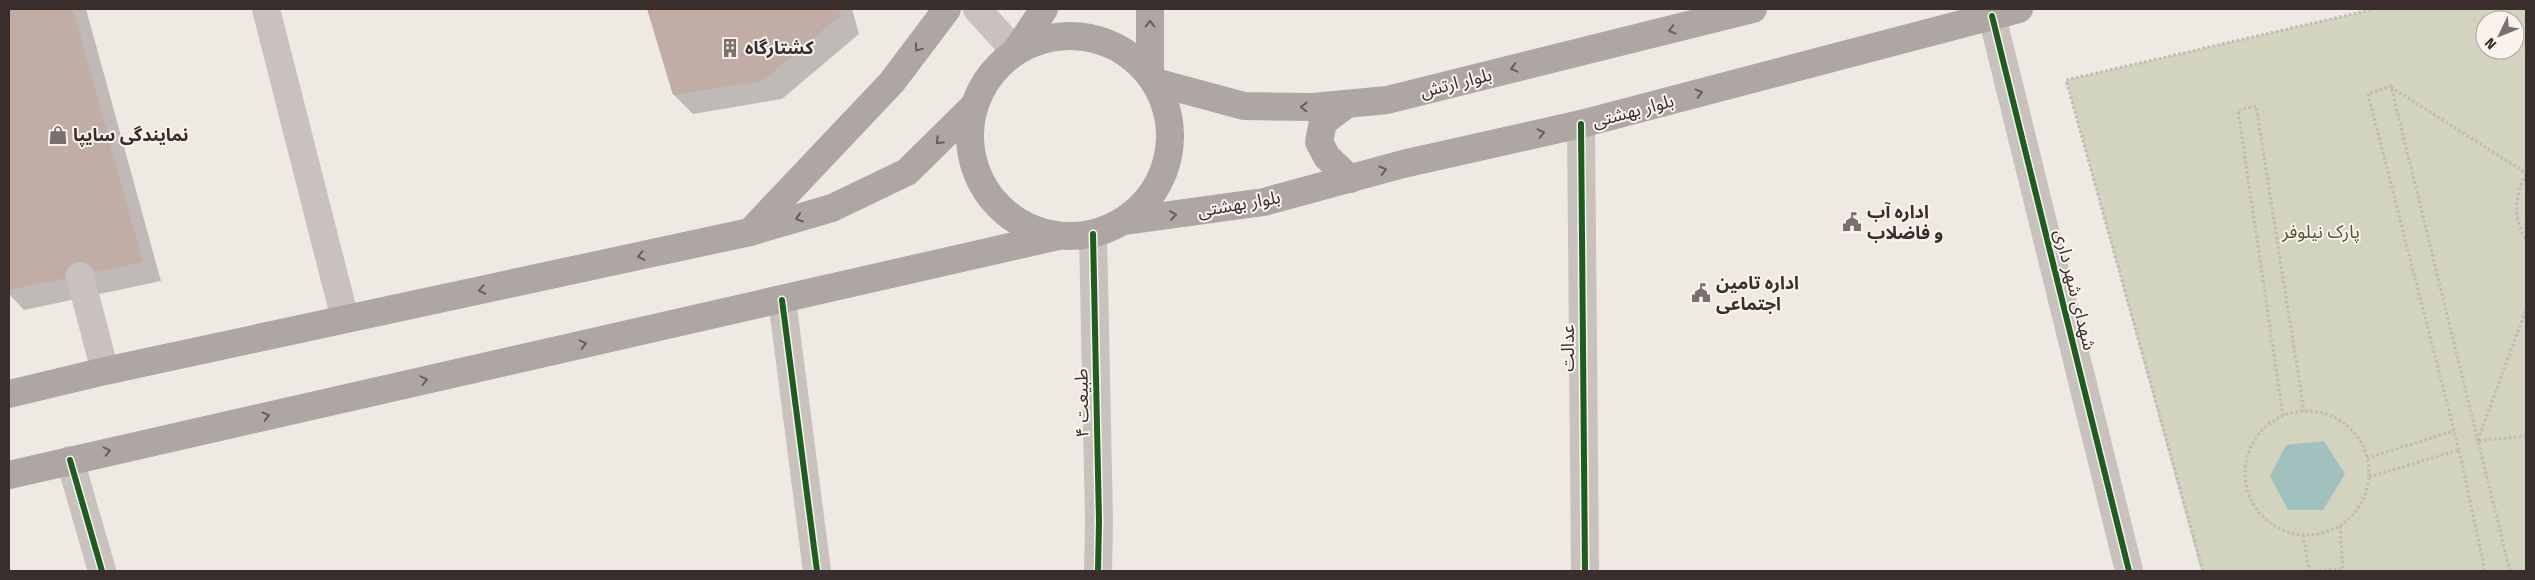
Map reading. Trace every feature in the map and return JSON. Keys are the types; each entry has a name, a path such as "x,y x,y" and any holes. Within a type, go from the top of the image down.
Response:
{"main road":[{"path":"750,232 892,82 947,9"},
{"path":"1015,51 1044,9"},
{"path":"1150,9 1152,78"},
{"name":"بلوار ارتش","path":"1152,78 1244,106 1313,107 1387,100 1708,15 1753,9"},
{"name":"بلوار بهشتی","path":"1125,221 1264,202 1403,164 1581,124 2019,9"},
{"path":"9,474 1058,236 1093,234 1125,221 1148,200 1164,173 1171,142 1168,111 1152,78 1128,53 1101,40 1072,35 1042,38 1015,51 997,66 983,85 974,106 969,141 978,175 996,204 1024,226 1058,236"},
{"path":"1347,104 1324,122 1319,142 1327,157 1350,179"},
{"path":"9,394 106,371 750,232 832,208 907,172 974,106"}],"street":[{"path":"266,9 345,319"},
{"path":"977,9 1015,51"},
{"name":"شهدای شهر داری","path":"1992,16 2129,571"},
{"name":"عدالت","path":"1581,124 1585,571"},
{"name":"طبیعت ۴","path":"1093,234 1100,521 1098,571"},
{"path":"80,276 106,371"},
{"path":"782,300 817,571"},
{"path":"70,460 102,571"}],"path":[{"path":"2203,571 2066,80 2374,9"},
{"path":"2390,86 2526,173 2518,190 2515,210 2519,229 2526,240"},
{"path":"2390,86 2368,94 2459,450 2485,571"},
{"path":"2390,86 2510,571"},
{"path":"2283,416 2238,110 2256,106 2304,411"},
{"path":"2478,441 2526,309"},
{"path":"2304,411 2325,414 2344,424 2359,440 2367,458 2369,477 2364,496 2355,513 2340,526 2322,534 2303,535 2284,531 2267,521 2254,506 2246,486 2245,465 2252,444 2264,427 2283,416 2304,411"},
{"path":"2367,458 2454,431"},
{"path":"2478,441 2526,436"},
{"path":"2369,477 2459,450"},
{"path":"2303,535 2309,571 2343,570 2340,526"}],"green space":[{"name":"پارک نیلوفر","path":"2374,9 2526,9 2526,571 2201,571 2066,80"}],"water":[{"path":"2324,441 2345,474 2323,510 2288,510 2270,476 2286,445"}],"building":[{"name":"نمایندگی سایپا","path":"9,9 73,9 143,262 9,290"},
{"name":"کشتارگاه","path":"647,9 839,9 841,15 763,81 673,95"}],"cycle path":[{"path":"1992,16 2129,571"},
{"path":"1581,124 1585,571"},
{"path":"1093,234 1099,521 1098,571"},
{"path":"782,300 817,571"},
{"path":"70,460 102,571"}],"place":[{"name":"کشتارگاه","path":"730,48"},
{"name":"نمایندگی سایپا","path":"58,135"},
{"name":"اداره آب و فاضلاب","path":"1852,222"},
{"name":"اداره تامین اجتماعی","path":"1701,293"}]}
